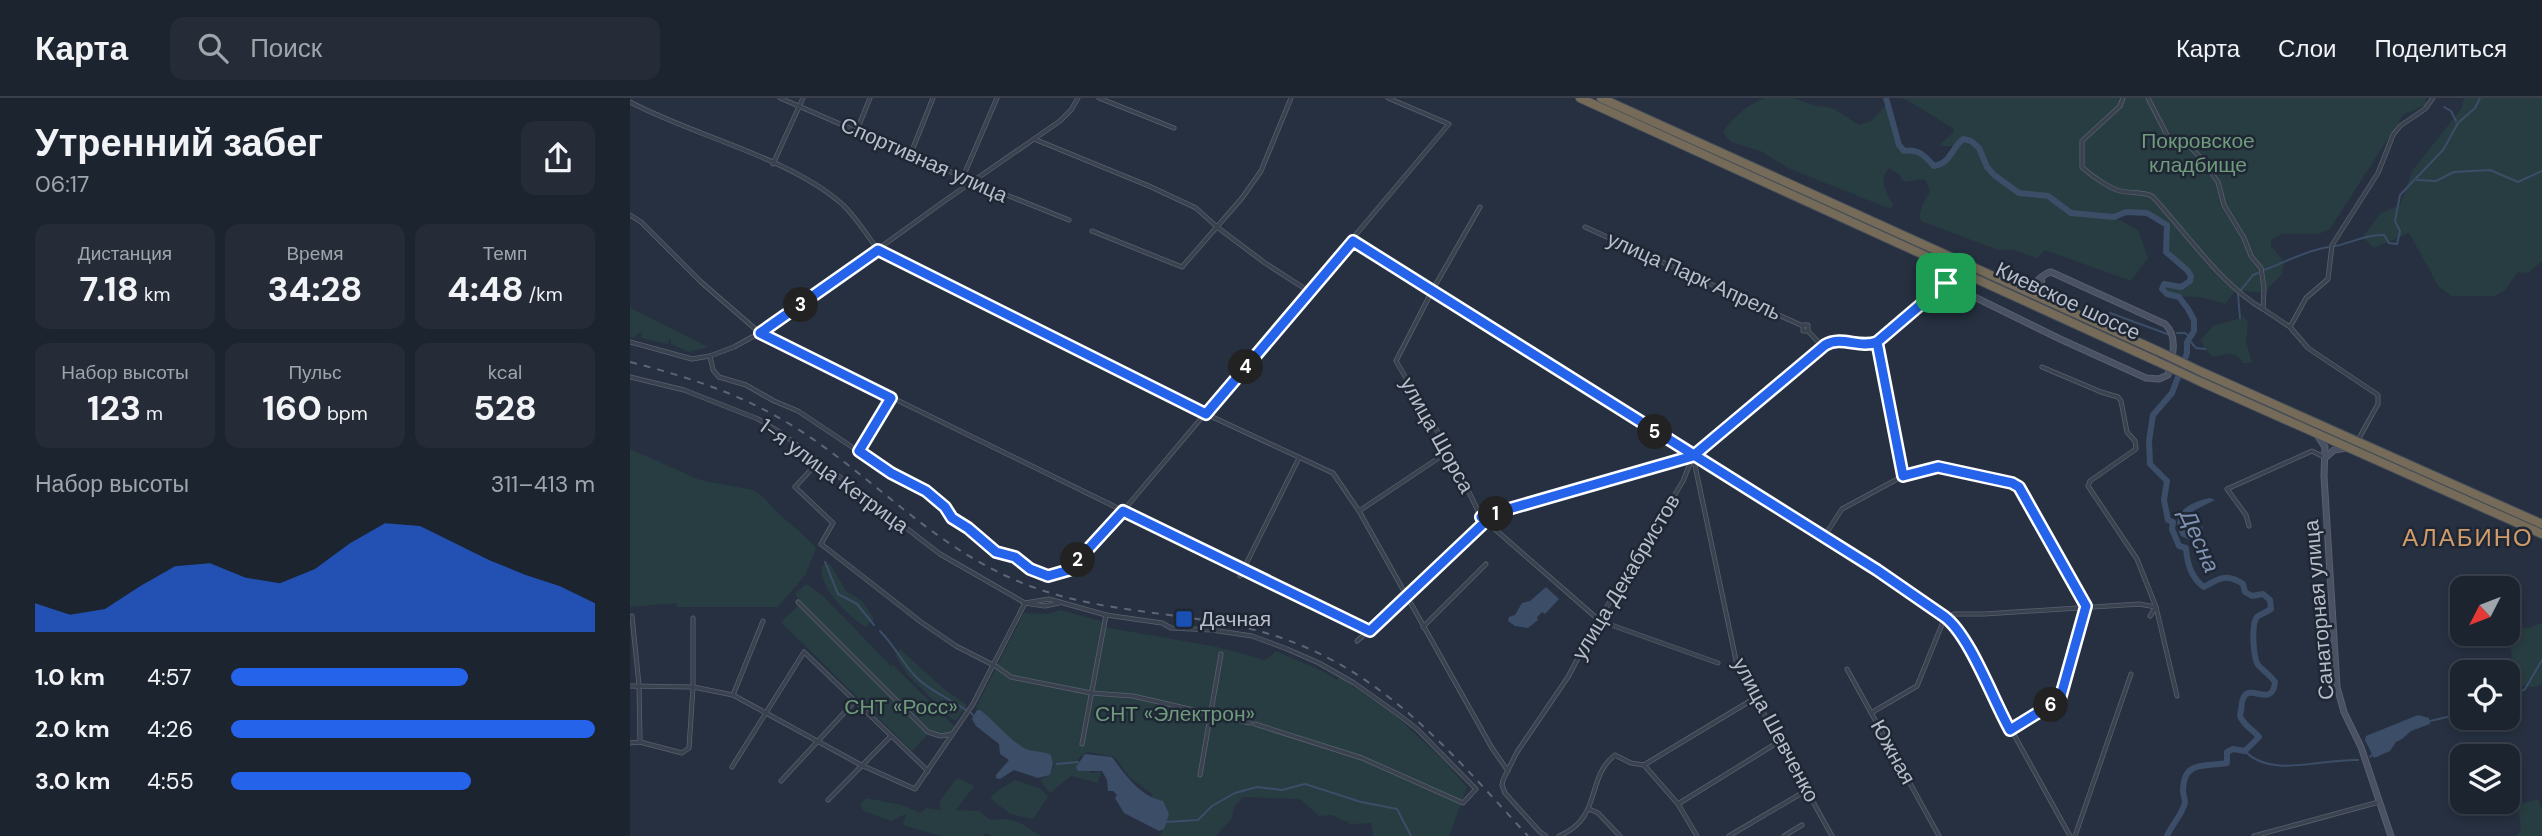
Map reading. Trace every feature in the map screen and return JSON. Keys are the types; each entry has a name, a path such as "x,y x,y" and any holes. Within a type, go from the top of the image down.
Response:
{"highway":[{"name":"Киевское шоссе","path":"1580,98 2542,534"},
{"name":"Киевское шоссе","path":"1601,98 2542,524"}],"street":[{"name":"Спортивная улица","path":"780,98 911,153 974,183 1069,220"},
{"path":"773,164 803,98"},
{"path":"857,130 870,98"},
{"path":"911,153 933,98"},
{"path":"962,177 997,98"},
{"path":"1100,98 1174,128"},
{"path":"1092,231 1182,267 1261,171 1292,98"},
{"path":"710,356 713,370 719,377 746,385 798,411 891,473 926,491 945,507 952,518 996,552 1015,557 1038,573 1054,576 1069,570 1123,511 1450,124 1388,98"},
{"path":"2123,98 2120,106 2082,141 2082,167 2115,190 2141,192 2152,196 2247,300 2290,327 2308,348 2378,395 2378,404 2357,442"},
{"path":"2148,98 2168,137 2186,143 2218,182 2224,205 2244,238 2251,256 2261,268 2263,309"},
{"path":"2290,327 2306,298 2328,279 2332,245 2378,173 2393,135 2400,126 2426,109 2433,98"},
{"path":"630,342 681,357 704,357 733,347 760,333 1060,121 1076,99"},
{"path":"630,102 791,172 841,203 878,250 1206,414 1333,474 1359,511 1492,748 1508,771"},
{"path":"1034,139 1196,208 1265,263 1310,292"},
{"name":"улица Щорса","path":"1480,207 1396,361 1449,451 1481,517"},
{"path":"630,215 641,222 701,282 760,333 1370,631"},
{"name":"улица Парк Апрель","path":"1585,227 1803,326 1808,325 1808,331 1823,347"},
{"path":"1353,241 1824,537 1946,617 1968,648 2010,730 2073,836"},
{"path":"1925,256 1942,269 1946,283"},
{"path":"1823,347 1839,340 1865,345 1877,342 1946,283 1953,283 2060,340 2146,378 2157,379 2168,374 2173,341 2166,325 2053,273 2046,273 2030,286 2016,287"},
{"path":"1953,283 1962,277 1979,280"},
{"path":"2042,277 2043,293 2051,303"},
{"path":"1877,342 1903,476"},
{"name":"улица Декабристов","path":"1546,836 1503,788 1502,784 1517,752 1567,677 1683,481 1693,456 1823,347"},
{"path":"2042,367 2101,392 2114,394 2121,401 2127,432 2135,441 2136,449 2090,481 2088,486 2137,559 2155,607 2177,696"},
{"name":"1-я улица Кетрица","path":"630,377 684,390 727,405 781,433 940,554 1025,603"},
{"path":"859,451 891,398"},
{"path":"2315,433 2325,446 2326,457"},
{"path":"2326,457 2334,450 2349,448"},
{"path":"1359,511 1449,451"},
{"path":"2249,526 2246,515 2227,489 2312,451 2326,457"},
{"path":"1481,517 1693,456"},
{"name":"улица Шевченко","path":"1693,456 1737,665 1832,836"},
{"name":"Санаторная улица","path":"2326,457 2324,476 2337,687 2344,712 2361,747 2390,836"},
{"path":"1240,576 1300,458"},
{"path":"630,686 693,687 733,695 765,715 861,765 915,789 966,715 993,666 1025,603 1043,599 1106,615 1162,623 1177,629 1212,630 1252,636 1319,663 1354,683 1417,729 1476,789 1463,803 1362,758 1253,723 1133,696 1091,693 1011,677 993,666 956,646 921,622 821,544 833,523 794,487 820,461"},
{"path":"1824,537 1842,509 1903,476 1938,467 2012,483 2019,487 2086,606 2060,699 2010,730"},
{"path":"1481,517 1600,621 1718,663"},
{"path":"1357,641 1408,597 1486,521"},
{"path":"1423,626 1486,564"},
{"path":"798,602 928,732 934,736 952,734"},
{"path":"1871,713 1917,686 1946,617 1954,614 2139,604 2155,607"},
{"path":"2150,616 2155,607"},
{"path":"1082,744 1106,615"},
{"path":"632,616 639,685 640,742"},
{"path":"630,743 640,742 686,751 690,740 693,687 693,618"},
{"path":"733,695 763,621"},
{"path":"732,767 804,652 928,771"},
{"path":"1200,775 1221,654"},
{"name":"Южная","path":"1847,669 1939,836"},
{"path":"2073,836 2131,674"},
{"path":"1644,765 1755,698"},
{"path":"781,780 855,701"},
{"path":"828,800 890,737"},
{"path":"1678,804 1780,740"},
{"path":"1559,836 1571,831 1582,821 1589,809 1600,775 1615,755 1644,765 1678,804 1697,836"},
{"path":"1729,836 1807,790"},
{"path":"2254,836 2379,802"},
{"path":"1589,809 1598,813 1620,836"},
{"path":"1784,836 1802,825"}],"green space":[{"name":"Покровское кладбище","path":"1765,98 1793,98 1828,107 1859,125 1871,121 1888,103 1899,145 1904,151 1921,154 1934,166 1945,162 1951,154 1955,146 1940,144 1954,129 1900,98 2426,98 2426,105 2404,114 2329,230 2318,234 2281,234 2271,240 2271,246 2284,262 2282,274 2264,293 2236,290 2225,304 2199,297 2174,296 2162,289 2164,284 2181,287 2190,281 2191,276 2166,252 2167,225 2148,215 2127,212 2114,217 2138,230 2148,258 2131,281 2045,250 2037,258 2014,250 1998,250 1921,221 1921,209 1930,191 1925,179 1904,182 1899,174 1889,168 1884,182 1893,207 1888,208 1788,168 1763,152 1731,142 1723,133 1726,127 1741,112"},
{"path":"2464,98 2542,98 2542,261 2528,273 2518,272 2506,289 2495,296 2452,296 2439,287 2409,233 2374,248 2363,237 2381,213 2400,205 2412,171 2462,108"},
{"path":"630,308 708,347 689,352 671,344 670,337 668,344 641,338 642,331 633,338 630,337"},
{"path":"2244,317 2248,322 2246,341 2252,363 2243,363 2237,356 2230,354 2213,357 2201,340 2213,326"},
{"path":"630,449 700,480 757,492 812,543 816,548 806,574 778,607 677,607 677,603 630,607"},
{"path":"830,564 846,591 862,601 874,619 866,627 851,616 830,592 822,574 822,566"},
{"name":"СНТ «Росс»","path":"806,584 823,596 957,729 943,738 928,734 912,751 781,622 801,603 795,594"},
{"name":"СНТ «Электрон»","path":"1060,610 1101,621 1104,627 1217,647 1265,660 1276,651 1337,680 1339,677 1396,716 1443,760 1467,787 1449,836 1373,836 1371,823 1351,824 1332,815 1319,816 1300,799 1243,797 1234,807 1232,818 1216,836 1160,836 1169,814 1152,798 1151,793 1130,778 1115,757 1088,752 1077,759 1091,773 1101,772 1098,783 1071,776 1050,793 1040,780 1050,775 1054,766 1051,754 1034,756 1010,742 976,707 1024,613 1048,614"},
{"path":"2542,623 2542,684 2534,687 2520,685 2520,660 2512,660 2510,646 2520,646 2520,628"},
{"path":"900,649 944,689 967,705 956,720 907,674 896,656"},
{"path":"957,778 974,786 956,810 979,811 990,820 1006,819 1017,822 1040,836 992,836 986,833 982,836 941,836 903,825 906,814 891,821 864,811 860,805 866,798 902,805 920,813 926,808 941,810 939,802"},
{"path":"1015,780 1041,789 1048,797 1033,819 1010,814 990,798"},
{"path":"2538,799 2542,811 2542,836 2516,836 2521,830 2520,804"}],"water":[{"path":"2210,498 2215,500 2185,518 2184,525 2187,530 2203,527 2201,535 2190,540 2181,536 2178,528 2179,515 2188,506"},
{"path":"1546,587 1559,599 1545,614 1542,612 1537,617 1538,620 1528,628 1515,626 1508,621 1522,603 1530,601"},
{"path":"977,710 1024,748 1051,755 1053,764 1050,775 1038,778 1014,770 1000,779 996,778 1009,760 1000,754 999,744 976,726 972,719"},
{"path":"2418,715 2429,718 2430,724 2411,731 2396,742 2390,751 2374,758 2365,740 2366,736"},
{"path":"1085,754 1112,757 1140,790 1163,801 1169,814 1164,829 1159,831 1124,813 1115,798 1117,795 1108,791 1107,780 1102,771 1078,771 1076,767"}],"waterway":[{"name":"Десна","path":"1886,98 1899,145 1904,151 1917,152 1934,166 1944,162 1963,139 1971,141 1979,148 1987,167 1994,175 2019,193 2048,196 2071,213 2114,217 2126,212 2147,213 2167,225 2166,252 2191,276 2190,281 2181,287 2164,284 2162,289 2167,294 2179,297 2194,320 2194,331 2187,342 2187,353 2172,393 2153,415 2149,441 2150,464 2167,481 2164,500 2168,520 2173,522 2172,529 2179,546 2186,548 2189,565 2196,579 2204,587 2219,579 2232,579 2243,584 2245,592 2252,596 2263,594 2270,600 2271,609 2258,616 2255,621 2254,642 2259,666 2275,682 2270,694 2250,693 2242,700 2240,717 2259,737 2245,751 2233,749 2227,752 2227,763 2203,765 2187,774 2183,791 2184,806 2167,836"},
{"path":"2335,246 2377,235 2384,235 2389,243 2397,244 2400,231 2395,221 2400,195 2443,150 2458,123 2475,108 2480,98"},
{"path":"2444,107 2451,111 2456,121"},
{"path":"2417,180 2436,181 2454,172 2490,170 2518,182 2542,171"},
{"path":"2264,270 2328,247"},
{"path":"2241,290 2253,275 2258,273"},
{"path":"2238,294 2240,318"},
{"path":"2110,313 2170,335"},
{"path":"2177,333 2185,333 2190,337"},
{"path":"2189,340 2196,348 2205,349"},
{"path":"825,562 838,594 857,604 874,625"},
{"path":"880,631 910,671 933,690 966,710"},
{"path":"2520,692 2525,689 2542,660"},
{"path":"971,713 974,716"},
{"path":"2430,721 2450,716"},
{"path":"2245,751 2256,759 2283,766 2358,760"},
{"path":"1057,764 1078,762"},
{"path":"1166,822 1198,820 1212,806 1235,793 1257,787 1282,790 1305,784 1361,802 1397,809 1411,836"}],"railway":[{"path":"630,362 716,388 776,416 822,445 945,540 998,572 1027,585 1085,602 1233,625 1281,638 1323,656 1362,678 1432,734 1528,836"}],"place":[{"name":"Дачная","path":"1184,619"}],"district":[{"name":"АЛАБИНО","path":"2468,537"}],"route":[{"path":"1946,283 1877,342 1865,345 1839,340 1825,345 1693,456 1481,517 1486,521 1370,631 1123,511 1069,570 1054,576 1038,573 1015,557 996,552 952,518 945,507 926,491 891,473 859,451 891,398 760,333 878,250 1206,414 1353,241 1693,456 1877,570 1950,620 1968,648 2010,730 2060,699 2086,606 2019,487 2012,483 1938,467 1903,476 1877,342 1929,299 1946,283 1953,286 1951,283 1954,279 1946,283"}]}
